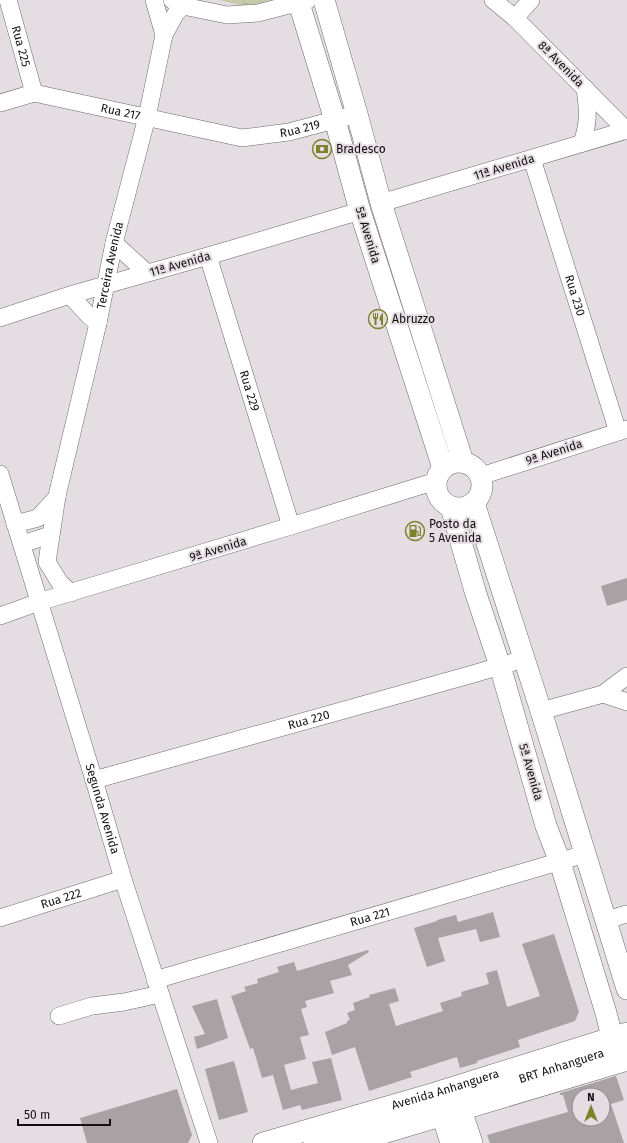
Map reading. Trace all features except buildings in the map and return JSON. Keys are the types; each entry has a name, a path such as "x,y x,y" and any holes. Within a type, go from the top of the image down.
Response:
{"main road":[{"name":"5ª Avenida","path":"324,0 381,203 463,462"},
{"name":"5ª Avenida","path":"302,1 360,211 439,474"},
{"path":"463,462 470,465 481,476 482,490 474,503 463,508 451,507 445,504 437,494 439,474 449,464 463,462"},
{"path":"474,503 606,920 620,944 627,989"},
{"name":"5ª Avenida","path":"451,507 475,591 500,666 546,826 560,862 606,1013 622,1038"},
{"name":"Avenida Anhanguera","path":"350,1143 622,1038"},
{"name":"Avenida Anhanguera","path":"264,1143 444,1106 627,1060"},
{"path":"444,1106 451,1143"},
{"path":"444,1106 472,1143"}],"street":[{"name":"Rua 225","path":"8,0 34,93"},
{"name":"Terceira Avenida","path":"154,0 164,35"},
{"name":"8ª Avenida","path":"494,0 515,18 627,130"},
{"path":"515,18 531,0"},
{"path":"178,3 227,15 258,13 302,1"},
{"name":"Terceira Avenida","path":"71,593 60,582 48,562 50,535 57,496 98,323 114,243 147,117 164,35 176,13 178,3"},
{"path":"582,143 588,123 586,88"},
{"name":"Rua 217","path":"0,103 34,93 242,138"},
{"name":"Rua 219","path":"242,138 289,132 357,114"},
{"name":"11ª Avenida","path":"381,203 627,130"},
{"name":"Rua 230","path":"532,159 622,430"},
{"name":"11ª Avenida","path":"0,318 70,295 360,211"},
{"path":"114,243 147,273"},
{"name":"Rua 229","path":"208,256 291,526"},
{"path":"70,295 89,316 98,323"},
{"name":"9ª Avenida","path":"481,476 622,430"},
{"name":"Segunda Avenida","path":"0,474 123,879 209,1143"},
{"name":"9ª Avenida","path":"0,616 39,602 291,526 439,474"},
{"name":"Terceira Avenida","path":"15,524 38,518 57,496"},
{"path":"22,544 50,535"},
{"name":"Rua 220","path":"94,780 524,659"},
{"path":"541,711 603,694 627,676"},
{"path":"603,694 627,702"},
{"name":"Rua 221","path":"59,1016 92,1006 124,1002 157,987 585,854"},
{"name":"Rua 222","path":"0,918 123,879"},
{"path":"606,920 627,914"},
{"path":"312,1143 444,1106"}],"green space":[{"path":"219,0 277,0 248,7"}],"place":[{"name":"Bradesco","path":"322,149"},
{"name":"Abruzzo","path":"378,319"},
{"name":"Posto da 5 Avenida","path":"415,531"}]}
